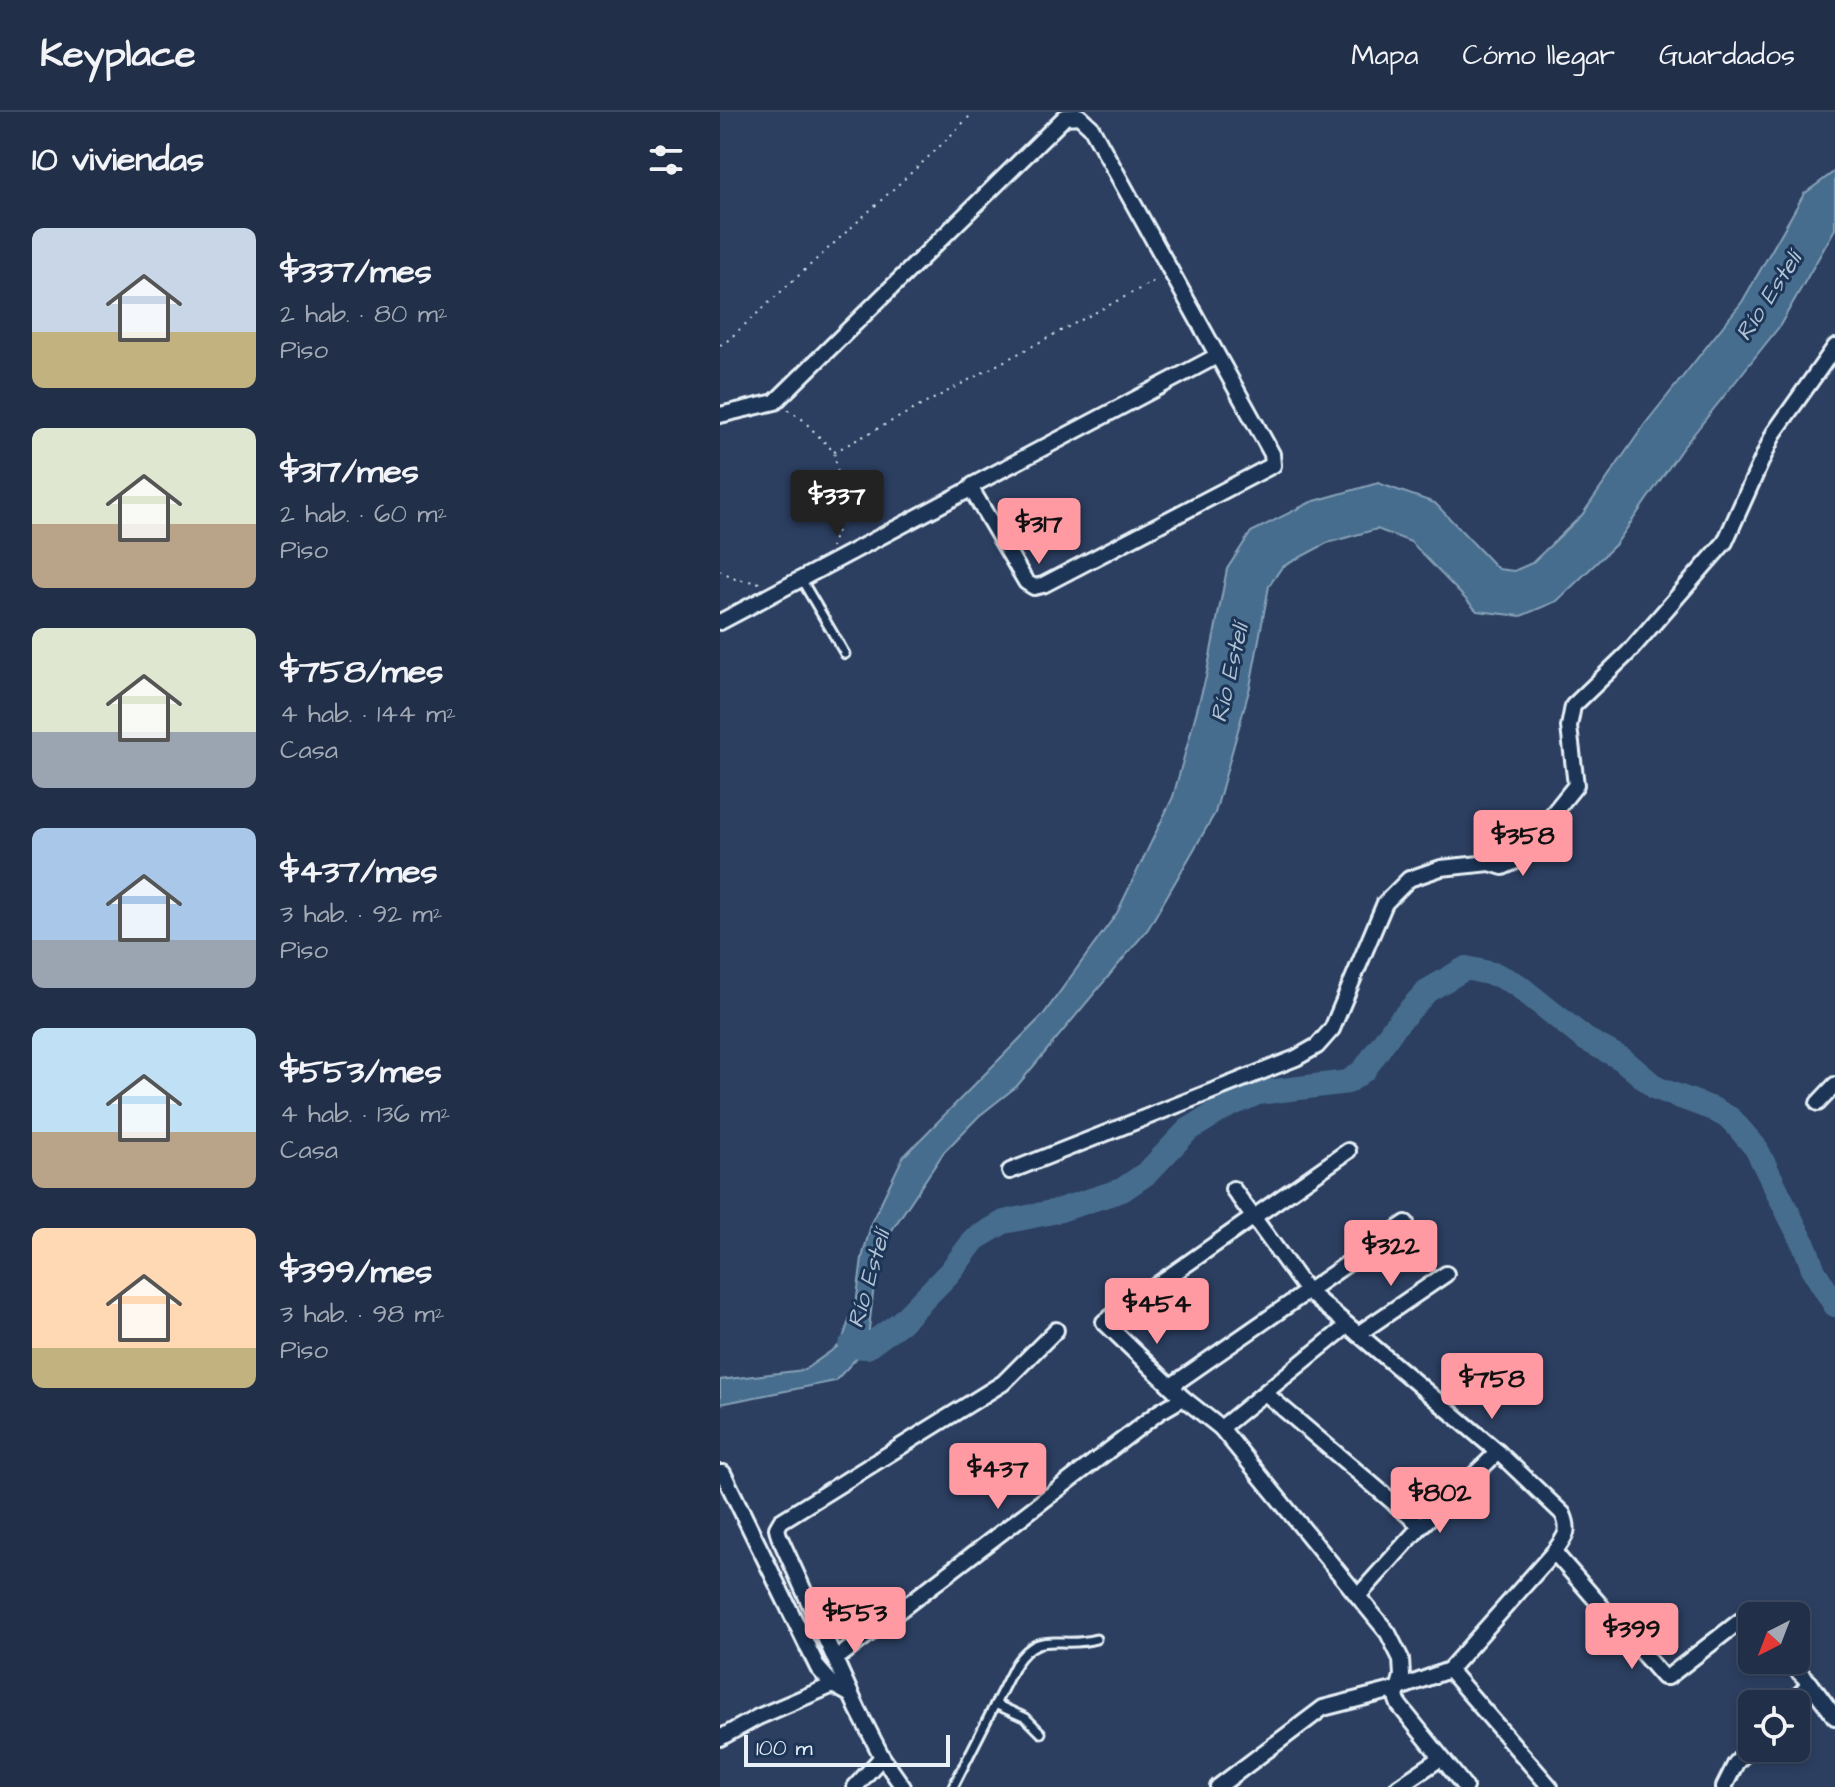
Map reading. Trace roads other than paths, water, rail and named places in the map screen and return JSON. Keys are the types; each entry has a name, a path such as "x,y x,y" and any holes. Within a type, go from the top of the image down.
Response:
{"street":[{"path":"720,415 775,402 1065,117 1079,116 1091,127 1272,454 1273,465 1034,587 1026,582 972,488"},
{"path":"1010,1171 1227,1086 1317,1046 1332,1029 1385,903 1409,879 1441,868 1490,863 1503,867 1514,862 1576,785 1569,727 1573,706 1628,653 1725,542 1774,433 1835,347"},
{"path":"720,622 1217,356"},
{"path":"1818,1103 1835,1085"},
{"path":"1348,1151 1104,1322 1183,1398 1221,1428 1388,1633 1401,1659 1402,1676 1396,1697 1399,1705 1465,1787"},
{"path":"1218,1787 1323,1708 1397,1689 1449,1670 1554,1552 1569,1527 1563,1514 1498,1452 1306,1290 1233,1189"},
{"path":"1171,1386 1406,1223"},
{"path":"1221,1428 1352,1330 1446,1274"},
{"path":"903,1787 882,1757 851,1695 777,1528 781,1521 1003,1383 1056,1330"},
{"path":"1265,1393 1421,1526"},
{"path":"836,1659 1159,1412 1183,1398"},
{"path":"1358,1596 1421,1526 1498,1452"},
{"path":"720,1473 723,1473 818,1668 833,1685 851,1695"},
{"path":"1554,1552 1663,1677 1668,1677 1738,1623"},
{"path":"1449,1670 1550,1787"},
{"path":"1801,1674 1835,1717"},
{"path":"1804,1690 1810,1683"},
{"path":"720,1738 758,1717 833,1685"},
{"path":"855,1787 882,1757"},
{"path":"1398,1787 1441,1758"},
{"path":"1724,1787 1738,1761"}],"lane":[{"path":"801,579 845,654"},
{"path":"953,1787 1025,1650 1037,1642 1079,1644 1096,1639"},
{"path":"995,1704 1026,1718 1041,1733"}],"water":[{"name":"Río Estelí","path":"1835,171 1835,229 1779,327 1681,450 1616,544 1557,601 1521,616 1477,611 1411,542 1377,529 1327,543 1282,567 1269,586 1250,687 1215,813 1148,929 1017,1086 979,1116 944,1152 892,1230 874,1285 867,1347 835,1381 720,1404 720,1380 804,1370 841,1344 857,1297 862,1258 872,1221 903,1157 1043,1015 1117,913 1173,797 1206,677 1227,569 1251,532 1311,502 1378,483 1435,503 1498,569 1514,571 1532,563 1582,515 1645,424 1742,302 1804,194"}],"waterway":[{"path":"850,1346 867,1347 901,1322 949,1273 975,1239 1004,1222 1057,1211 1122,1190 1147,1173 1188,1130 1228,1106 1258,1093 1348,1082 1364,1070 1395,1026 1427,991 1466,968 1497,975 1516,984 1585,1039 1622,1059 1656,1088 1731,1119 1756,1148 1814,1271 1835,1305"}]}
